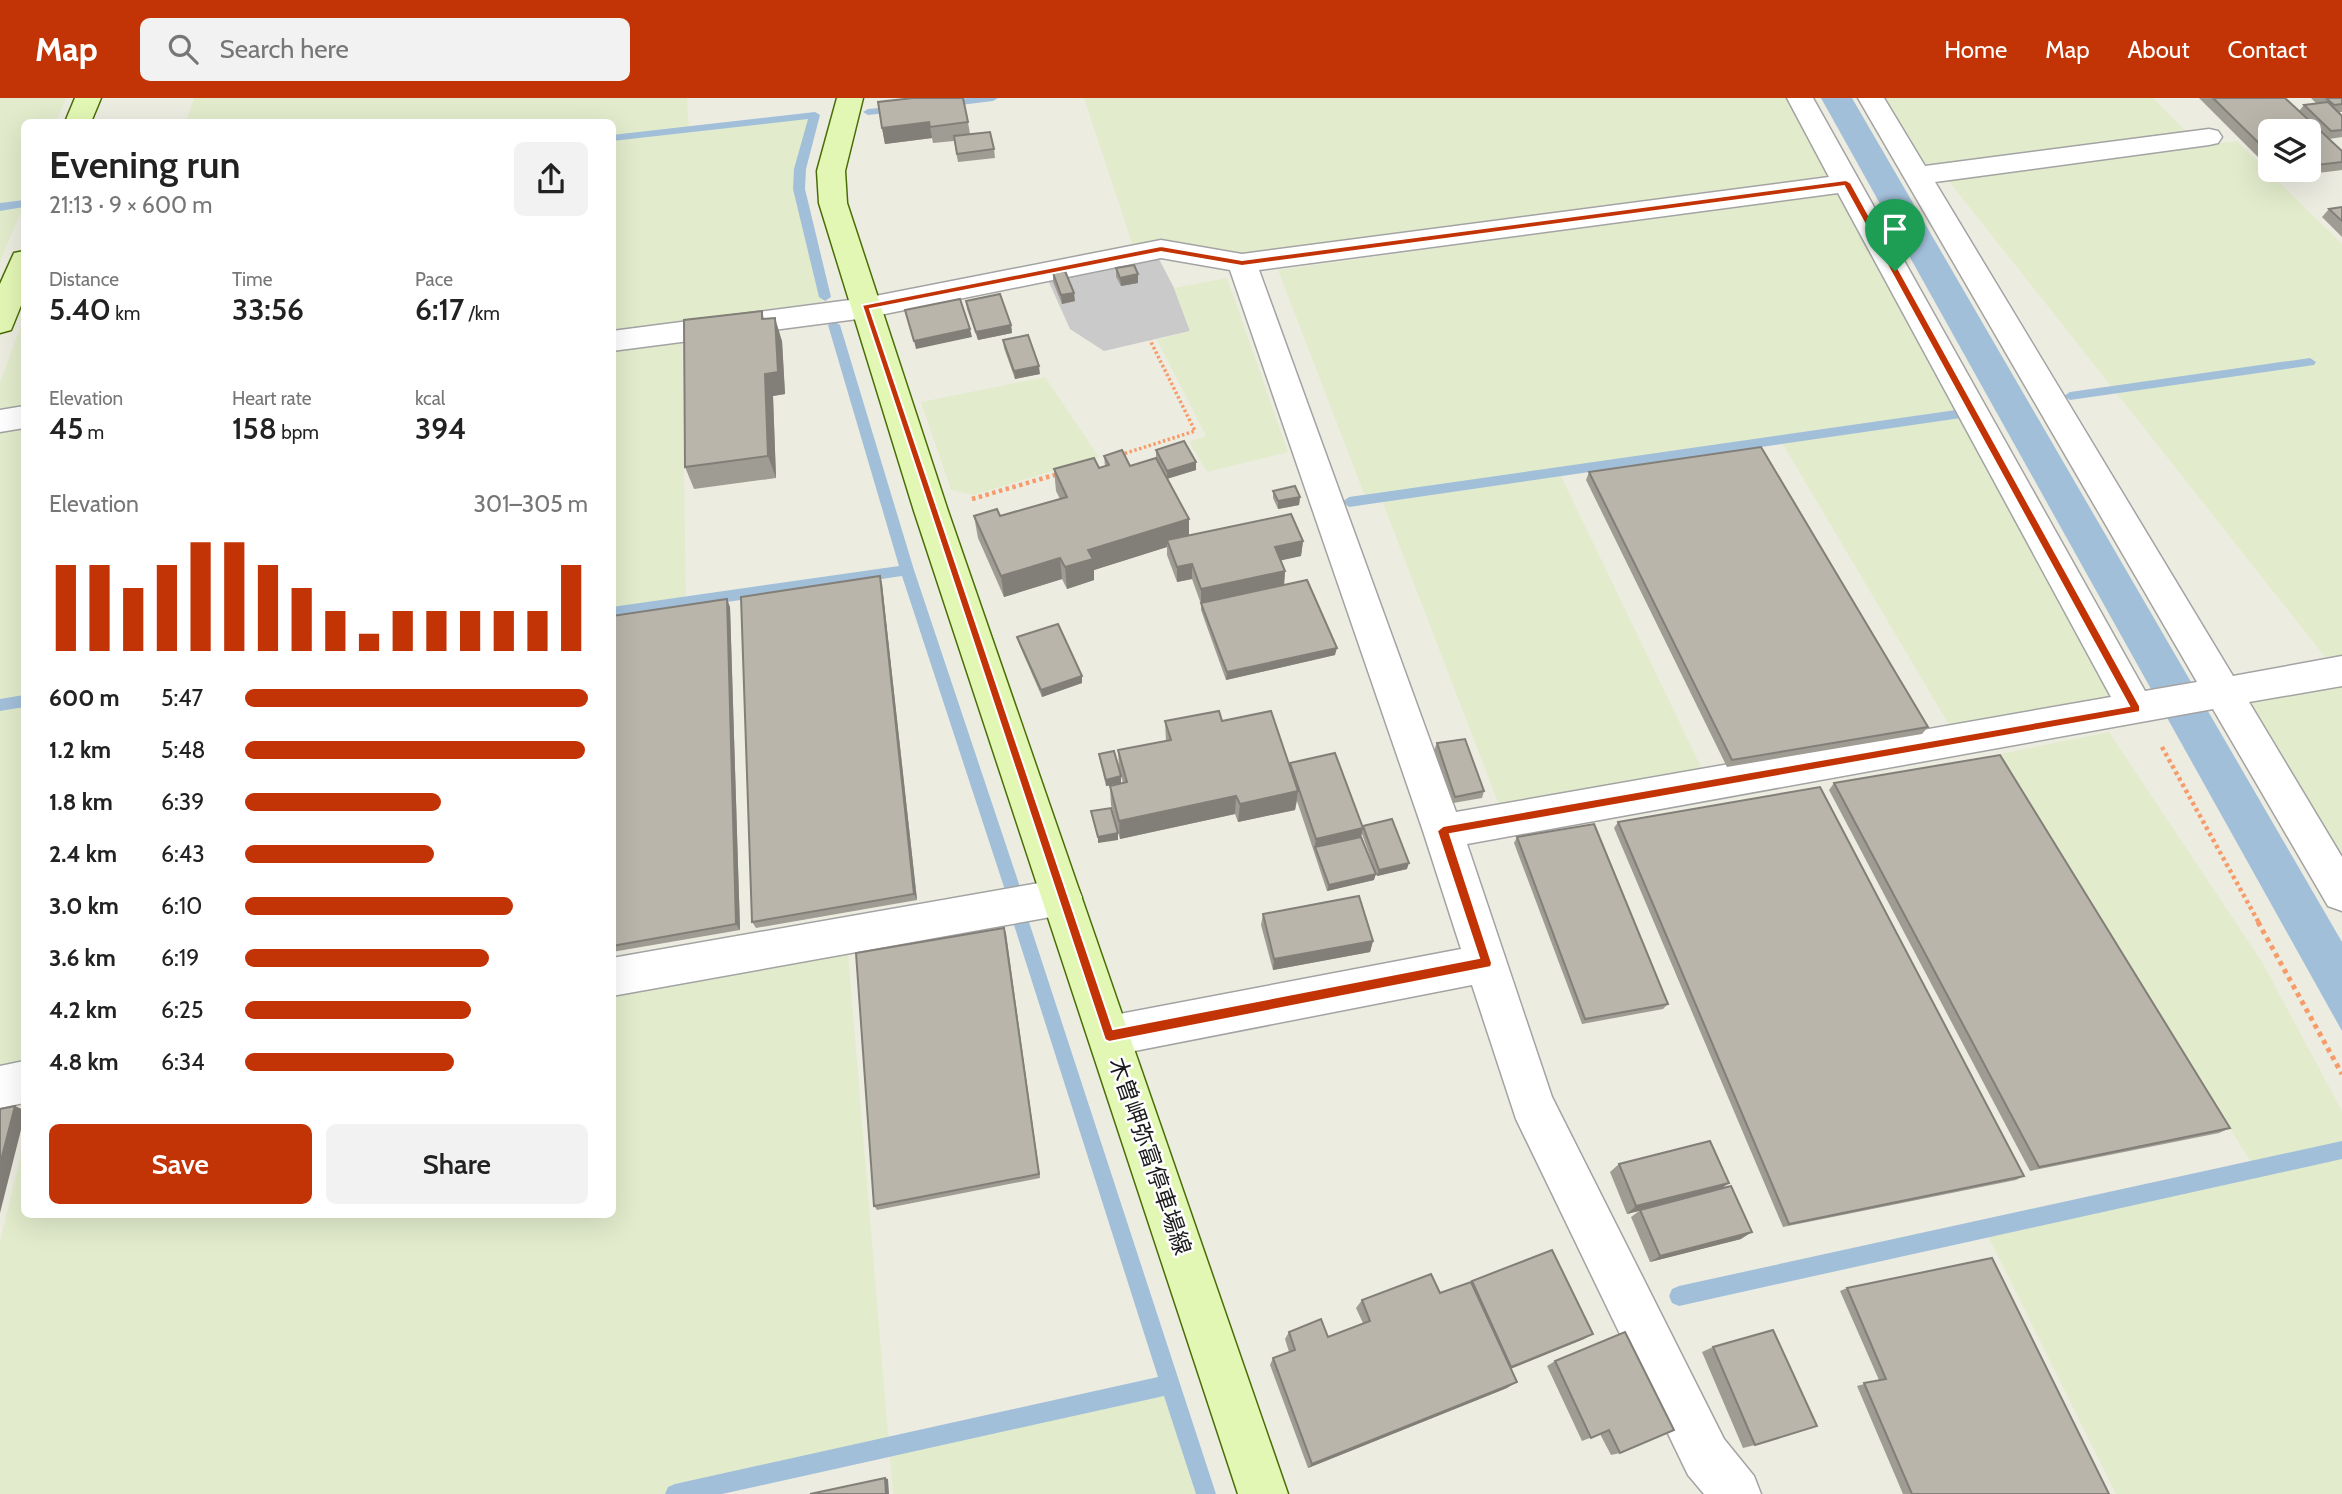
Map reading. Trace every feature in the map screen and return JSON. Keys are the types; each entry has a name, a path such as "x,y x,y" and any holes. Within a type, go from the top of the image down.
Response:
{"main road":[{"path":"79,119 88,98"},
{"name":"木曽岬弥富停車場線","path":"850,98 831,171 832,192 865,307 931,511 1263,1494"},
{"path":"0,323 21,268"}],"street":[{"path":"1800,98 2142,708"},
{"path":"1871,98 2342,893"},
{"path":"1917,176 2209,137"},
{"path":"616,340 865,307 1161,249 1242,263 1846,183"},
{"path":"1242,263 1443,831 1532,1104 1706,1457 1737,1494"},
{"path":"0,421 21,418"},
{"path":"1443,831 2342,671"},
{"path":"616,976 1062,897"},
{"path":"1109,1036 1486,963"},
{"path":"0,1087 21,1083"}],"path":[{"path":"1117,456 1195,431 1150,340"},
{"path":"931,511 1064,473"},
{"path":"2142,708 2342,1074"}],"shaded area":[{"path":"1159,259 1174,288 1190,331 1104,351 1070,329 1048,280"}],"green space":[{"path":"0,98 66,98 57,119 21,119 21,211 0,262"},
{"path":"194,98 687,98 689,129 815,115 800,169 800,189 825,297 821,302 616,331 616,119 187,119"},
{"path":"1084,98 1793,98 1835,175 1242,253 1166,240 1133,246"},
{"path":"1879,98 2153,98 2188,133 1934,166 1917,161"},
{"path":"2237,141 2258,162 2258,182 2279,182 2342,244 2342,660 2329,662 1948,180"},
{"path":"1835,193 1849,202 2113,687 2107,698 1951,728 1781,441 1559,472 1702,769 1499,805 1381,498 1366,499 1278,270"},
{"path":"1227,278 1288,452 1207,472 1189,442 1206,436 1157,340 1190,331 1174,288"},
{"path":"21,326 21,407 3,410 0,407 0,382"},
{"path":"682,341 686,602 616,613 616,350"},
{"path":"1045,377 1099,457 973,495 951,490 921,402"},
{"path":"21,428 21,1069 0,1073 0,431"},
{"path":"2342,685 2342,868 2244,711 2255,701"},
{"path":"2109,732 2262,962 2342,1111 2342,1494 2116,1494 1984,1228 2255,1169 2000,754"},
{"path":"848,953 889,1446 1163,1387 1198,1494 893,1494 889,1447 675,1494 0,1494 0,1241 21,1154 21,1218 616,1218 616,995"}],"water":[{"path":"1821,98 1852,98 2342,942 2342,1031"}],"building":[{"path":"913,98 963,98 968,122 930,127 929,122 882,128 878,102"},
{"path":"2213,98 2285,98 2308,119 2258,119 2258,142"},
{"path":"2326,98 2342,98 2342,104 2334,105"},
{"path":"2328,102 2342,116 2342,130 2331,131 2304,105"},
{"path":"2321,131 2342,151 2342,162 2321,164"},
{"path":"990,132 994,149 957,154 954,136"},
{"path":"2342,207 2342,221 2329,209"},
{"path":"1134,265 1138,274 1120,278 1116,268"},
{"path":"1065,271 1074,293 1061,295 1053,273"},
{"path":"1000,294 1011,325 976,332 966,301"},
{"path":"960,299 970,329 914,341 905,310"},
{"path":"762,311 762,319 775,318 778,372 765,374 768,456 685,467 684,320"},
{"path":"1028,335 1039,366 1014,371 1003,340"},
{"path":"1184,441 1196,462 1167,471 1156,450"},
{"path":"1761,447 1928,727 1732,760 1589,472"},
{"path":"1122,450 1130,466 1156,458 1189,519 1088,550 1093,559 1065,567 1060,558 1001,576 974,516 997,509 1000,516 1067,497 1054,469 1094,458 1099,468 1109,465 1104,456"},
{"path":"1295,486 1300,497 1278,501 1273,491"},
{"path":"1291,514 1303,541 1275,547 1285,571 1201,589 1192,564 1177,567 1167,540"},
{"path":"880,576 914,894 752,922 741,597"},
{"path":"1307,580 1337,648 1227,672 1201,603"},
{"path":"727,599 736,924 616,945 616,615"},
{"path":"1058,624 1082,676 1041,690 1017,637"},
{"path":"1219,711 1222,721 1271,711 1298,791 1240,804 1236,796 1119,821 1110,786 1127,782 1118,750 1171,740 1165,721"},
{"path":"1465,739 1484,791 1455,797 1437,743"},
{"path":"1114,751 1121,776 1106,780 1099,754"},
{"path":"1335,753 1363,828 1316,839 1290,763"},
{"path":"2000,755 2230,1128 2039,1167 1834,783"},
{"path":"1820,787 2024,1176 1789,1224 1618,822"},
{"path":"1111,808 1118,833 1098,837 1091,811"},
{"path":"1392,819 1409,863 1379,870 1363,826"},
{"path":"1594,824 1668,1004 1585,1019 1517,837"},
{"path":"1361,837 1376,874 1329,885 1315,847"},
{"path":"1359,896 1373,941 1274,959 1263,914"},
{"path":"1004,928 1039,1174 874,1206 856,953"},
{"path":"15,1106 0,1164 0,1109"},
{"path":"1710,1141 1729,1183 1636,1206 1619,1164"},
{"path":"1731,1186 1752,1232 1660,1256 1640,1210"},
{"path":"1552,1250 1593,1334 1511,1367 1472,1281"},
{"path":"1992,1258 2109,1494 1912,1494 1864,1383 1886,1379 1847,1288"},
{"path":"1431,1274 1440,1293 1471,1282 1517,1382 1312,1464 1273,1358 1295,1350 1289,1332 1321,1319 1328,1337 1370,1321 1362,1300"},
{"path":"1773,1330 1817,1426 1755,1445 1713,1347"},
{"path":"1625,1332 1674,1430 1620,1453 1609,1430 1591,1438 1555,1361"},
{"path":"885,1478 886,1494 810,1494"}],"waterway":[{"path":"944,104 993,98"},
{"path":"868,112 901,109"},
{"path":"616,138 815,115 800,169 799,189 825,297"},
{"path":"0,207 21,204"},
{"path":"834,325 907,570"},
{"path":"2070,396 2310,362"},
{"path":"1349,502 1956,415"},
{"path":"616,612 907,570"},
{"path":"907,570 1012,887"},
{"path":"0,705 21,702"},
{"path":"1022,925 1170,1384"},
{"path":"1679,1296 2342,1150"},
{"path":"675,1494 1170,1384"},
{"path":"1170,1384 1206,1494"}],"route":[{"path":"1846,183 1895,271 2136,709 1443,831 1486,963 1109,1036 931,511 865,307 1161,249 1242,263 1846,183"}]}
